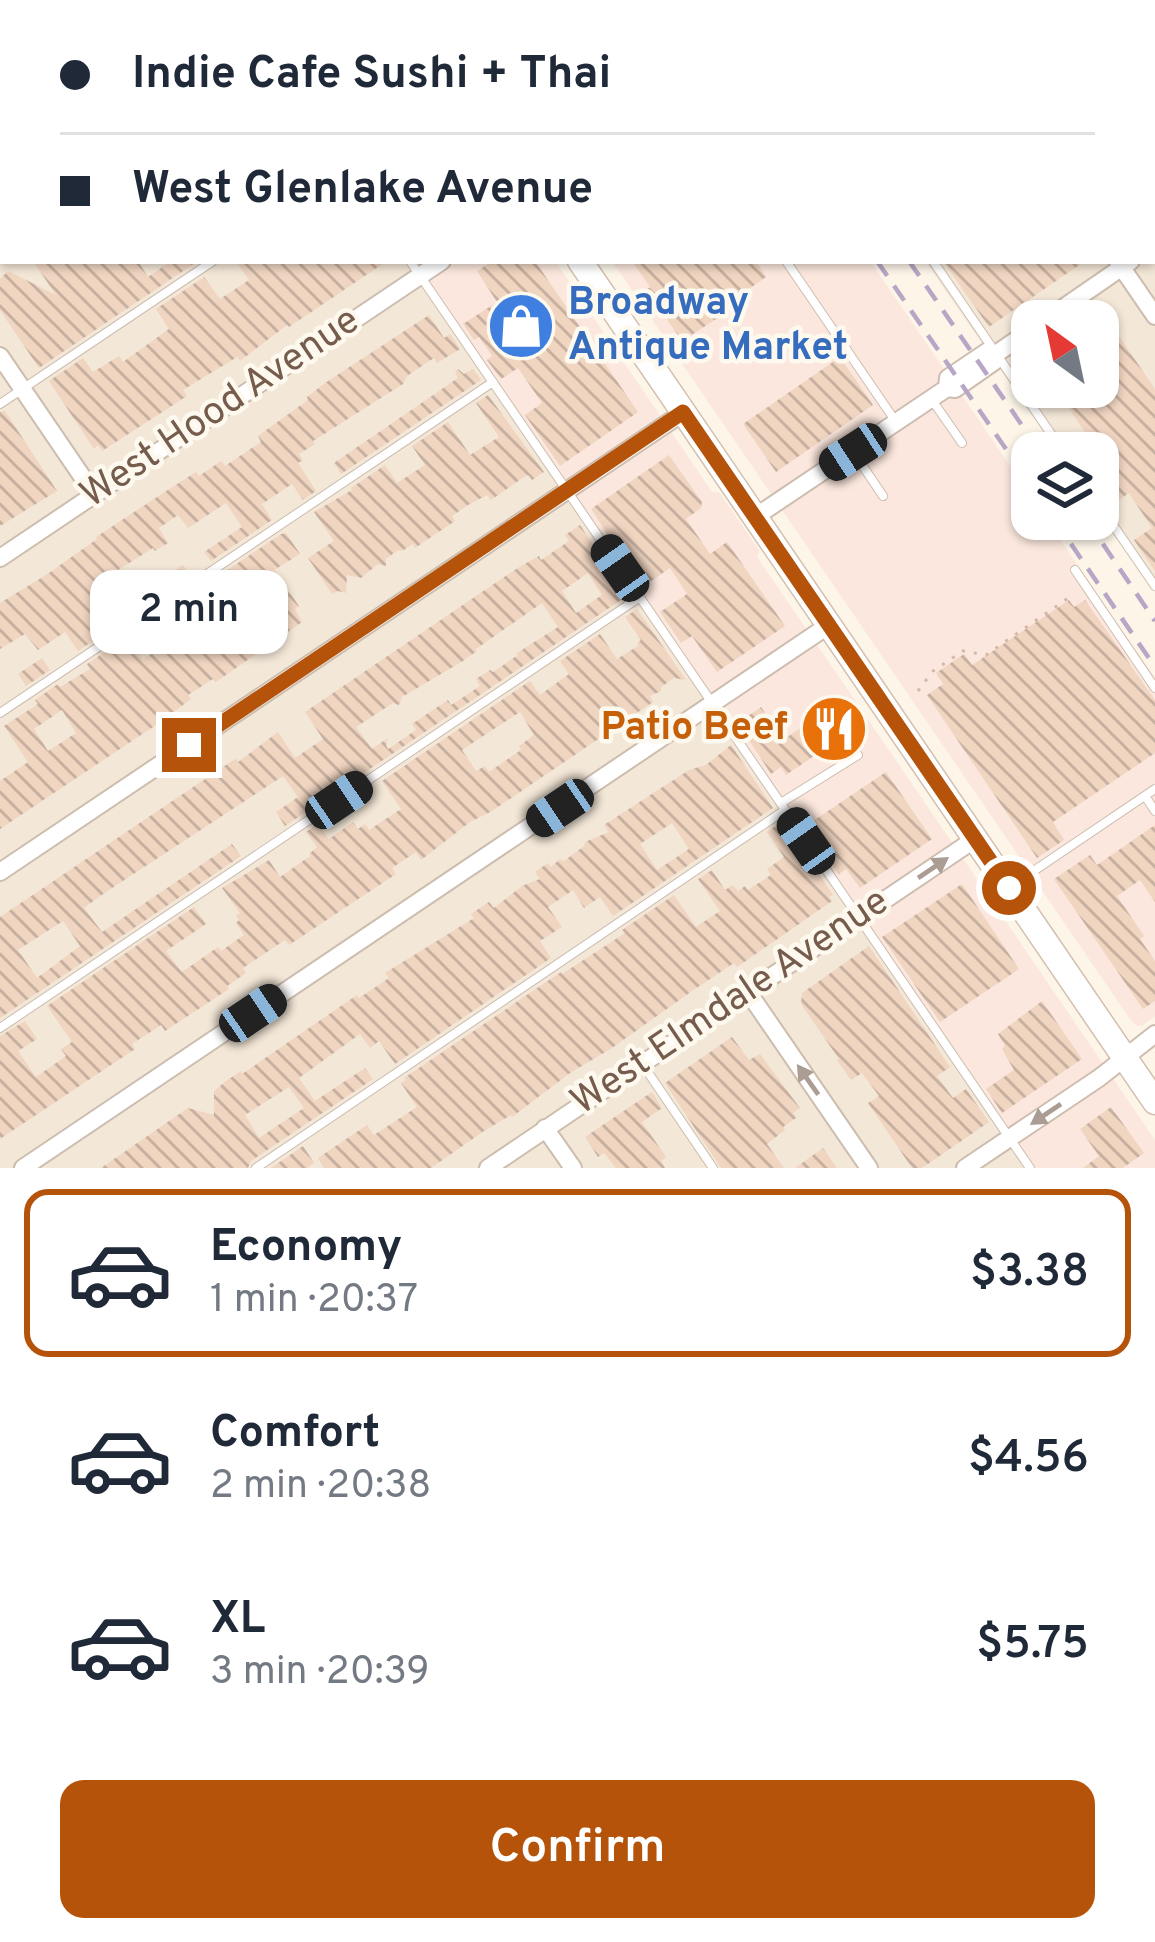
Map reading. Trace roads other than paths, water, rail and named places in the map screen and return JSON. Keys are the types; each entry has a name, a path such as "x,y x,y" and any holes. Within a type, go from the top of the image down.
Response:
{"main road":[{"path":"582,264 1155,1102"}],"street":[{"path":"1073,300 1123,264"},
{"path":"1125,264 1155,316"},
{"name":"West Hood Avenue","path":"0,558 415,268"},
{"path":"755,517 947,388 955,389 969,380 1011,344"},
{"path":"0,356 94,494"},
{"path":"0,872 683,412"},
{"path":"23,1168 829,625"},
{"name":"West Elmdale Avenue","path":"488,1168 975,839"},
{"path":"748,992 868,1168"},
{"path":"965,1168 1155,1034"},
{"path":"545,1128 573,1168"}],"lane":[{"path":"0,404 208,264"},
{"path":"788,264 896,422"},
{"path":"935,264 1050,432"},
{"path":"415,268 1030,1168"},
{"path":"0,713 493,382"},
{"path":"931,399 962,443"},
{"path":"853,452 883,496"},
{"path":"1119,533 1155,586"},
{"path":"1075,570 1155,688"},
{"path":"0,1028 640,597"},
{"path":"256,1168 858,755"},
{"path":"1009,888 1155,789"},
{"path":"1144,796 1155,811"},
{"path":"642,1064 713,1168"}],"railway":[{"path":"879,264 1011,456"},
{"path":"911,264 1027,432"},
{"path":"1068,540 1155,667"},
{"path":"1100,540 1155,621"}],"place":[{"name":"Broadway Antique Market","path":"521,326"},
{"name":"Patio Beef","path":"834,729"}]}
